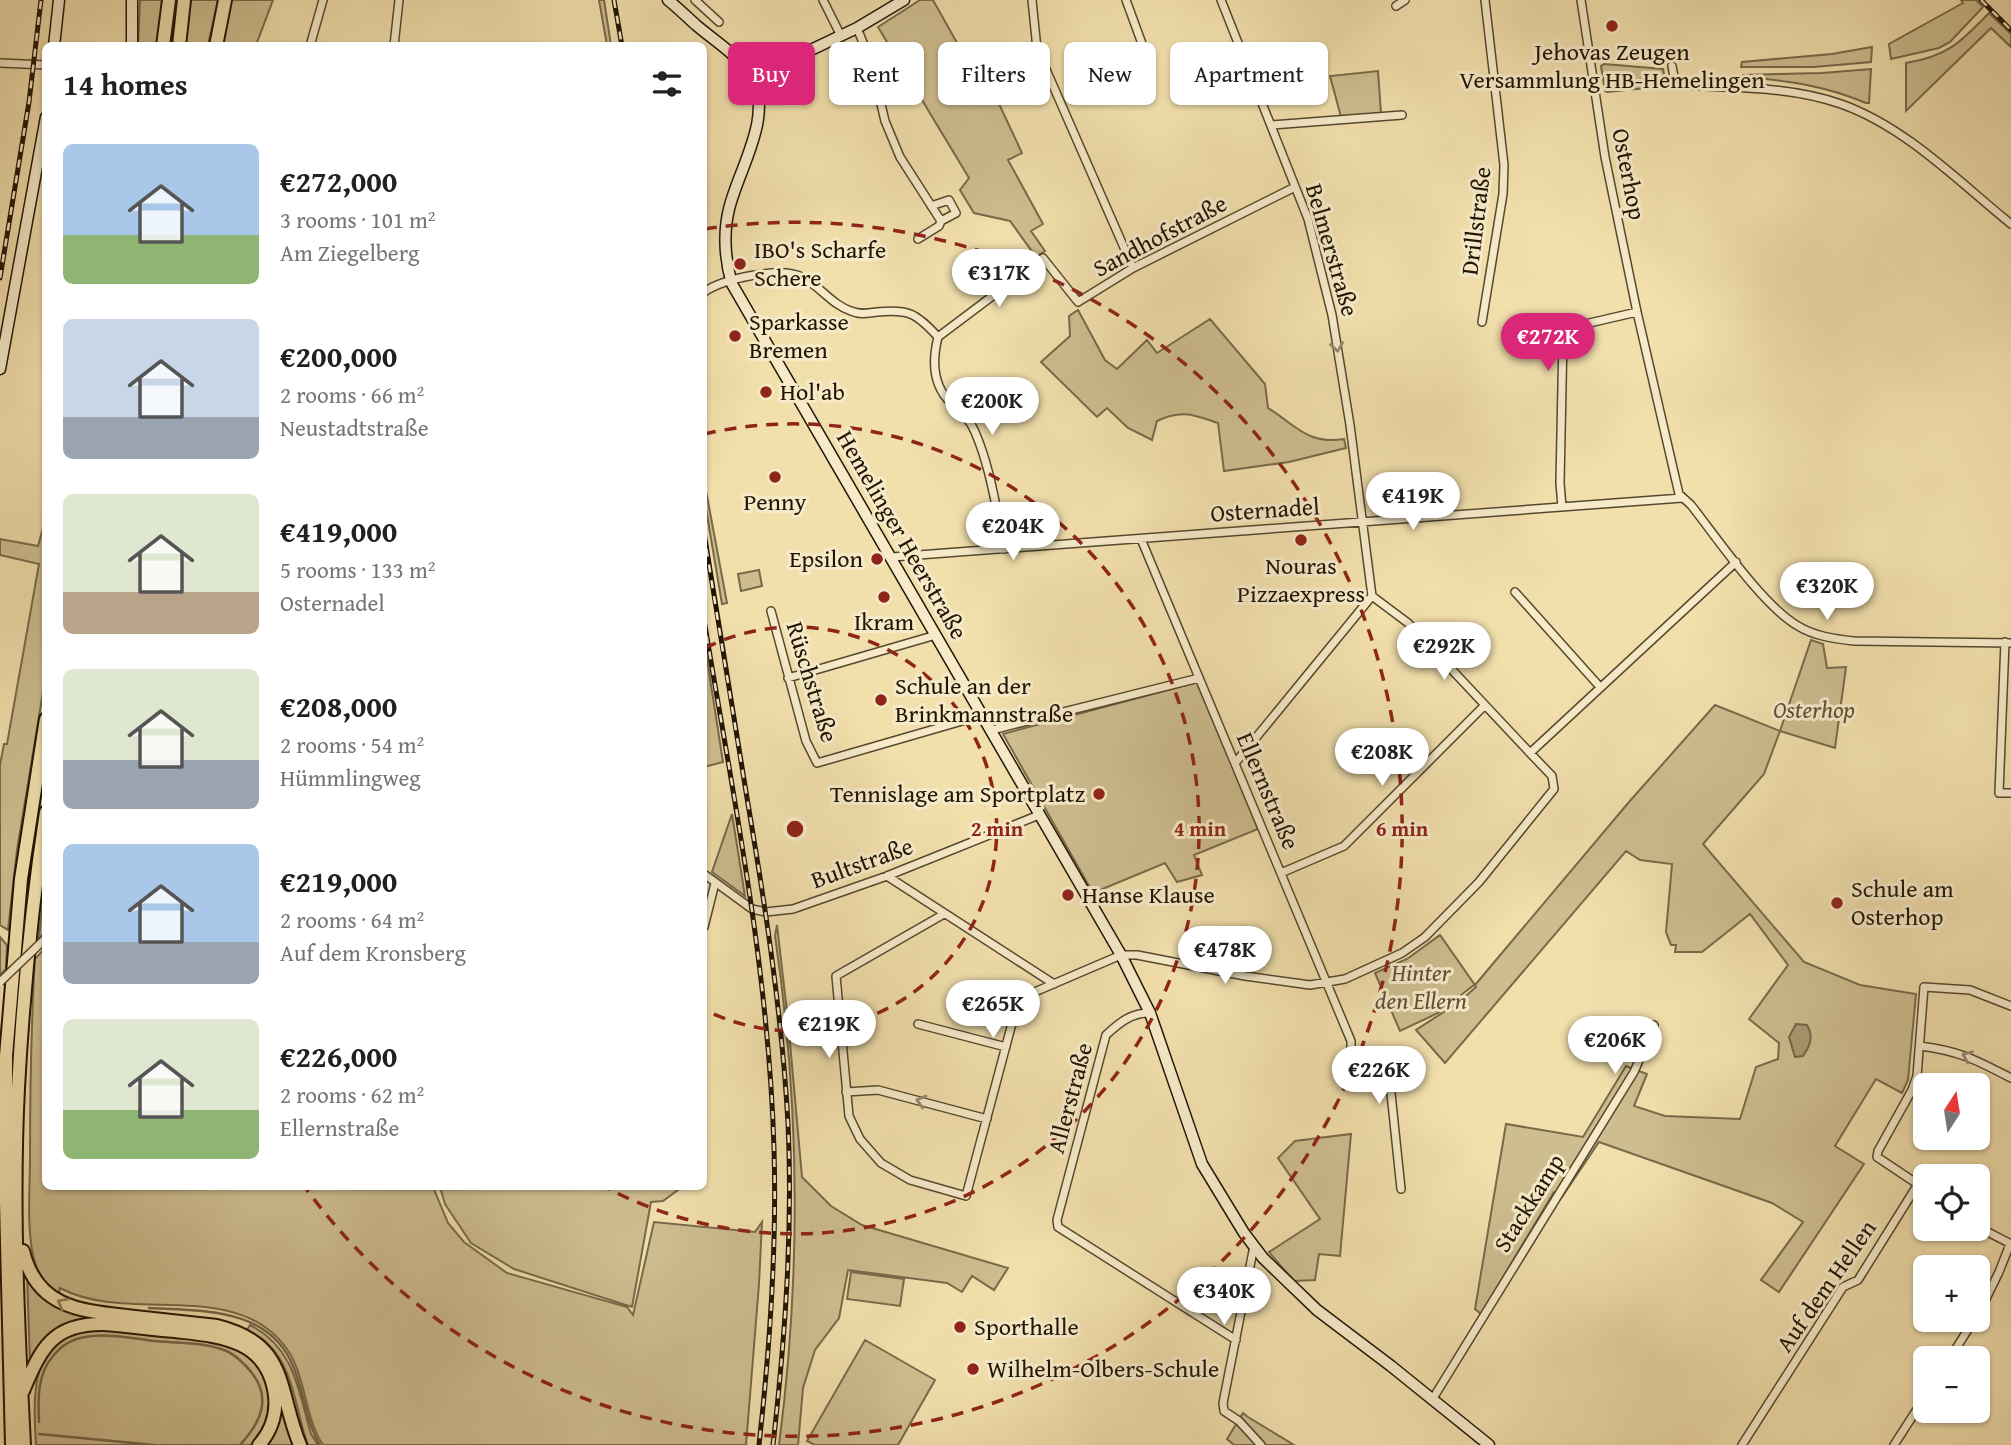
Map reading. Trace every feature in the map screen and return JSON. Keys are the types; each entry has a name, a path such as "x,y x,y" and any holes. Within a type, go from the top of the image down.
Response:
{"highway":[{"path":"164,42 169,0"},
{"path":"179,42 184,0"},
{"path":"217,42 225,0"},
{"path":"12,1445 6,1202 6,1055 21,879 42,745"},
{"path":"24,1445 17,1225 20,1052 42,841"},
{"path":"0,1231 6,1202"},
{"path":"17,1225 30,1274 47,1294 63,1304 77,1310 217,1326 232,1329 249,1339 263,1350 275,1366 300,1445"},
{"path":"22,1395 42,1350 68,1328 104,1324 230,1339 257,1354 272,1381 275,1412 260,1445"},
{"path":"0,1377 10,1403"}],"main road":[{"path":"54,42 58,0"},
{"path":"132,0 132,42"},
{"path":"668,0 728,50"},
{"path":"815,48 858,28 904,0"},
{"path":"731,280 727,260 727,220 731,200 756,133 757,105"},
{"path":"0,369 42,139"},
{"name":"Hemelinger Heerstraße","path":"731,280 1121,956 1150,1013 1202,1164 1254,1246 1317,1310 1489,1445"}],"street":[{"path":"311,42 323,0"},
{"path":"394,42 399,0"},
{"path":"695,0 719,22"},
{"path":"824,0 841,36"},
{"path":"1032,0 1037,49 1133,268"},
{"path":"1126,0 1141,42"},
{"name":"Belmerstraße","path":"1222,0 1308,219 1332,315 1363,522 1371,596"},
{"path":"1396,6 1405,0"},
{"name":"Drillstraße","path":"1482,322 1503,194 1504,166 1485,0"},
{"name":"Osterhop","path":"1581,0 1605,156 1677,490 1682,498 1691,505 1773,606 1797,626 1835,639 2008,643"},
{"path":"858,28 872,62 885,121 900,157 941,221"},
{"path":"0,63 42,65"},
{"path":"1672,66 1674,77 1682,85 1792,92 1842,104 1875,119 1916,146 2011,224"},
{"path":"1272,125 1402,115"},
{"name":"Sandhofstraße","path":"938,337 1043,258 1078,302 1133,268 1295,187"},
{"path":"918,239 956,213 949,200 931,206"},
{"path":"707,290 731,280 792,274 804,278 841,307 863,314 900,310 912,313 938,337 934,361 935,377 939,389 964,414 975,432 1005,549"},
{"path":"1562,507 1560,483 1563,336 1568,328 1637,312"},
{"name":"Osternadel","path":"892,557 1682,498"},
{"name":"Ellernstraße","path":"1141,539 1351,1041 1351,1060"},
{"path":"1530,753 1736,562"},
{"path":"1515,592 1600,687"},
{"path":"944,914 836,976 849,1116 860,1139 881,1163 911,1180 966,1196 1006,1047 1019,1007 1030,994 1121,956 1137,954 1245,976 1310,985 1345,979 1402,953 1433,930 1479,882 1554,789 1552,776 1408,623 1371,596 1236,762"},
{"name":"Rüschstraße","path":"771,611 806,741 817,763 983,715"},
{"path":"788,678 936,635"},
{"path":"2008,643 1999,793 2011,793"},
{"path":"992,730 1199,678"},
{"path":"1282,873 1344,846 1485,705"},
{"name":"Bultstraße","path":"707,876 752,909 766,912 793,909 887,876 1039,815"},
{"path":"887,876 1054,984"},
{"path":"707,915 715,883"},
{"path":"0,982 42,941"},
{"path":"1913,1180 1877,1157 1917,1076 1924,987 1970,990 2011,1006"},
{"name":"Allerstraße","path":"1150,1013 1140,1013 1119,1023 1106,1035 1057,1220 1058,1227 1236,1340"},
{"path":"918,1024 1006,1047"},
{"name":"Stackkamp","path":"1432,1400 1634,1072 1654,1025"},
{"path":"1920,1046 1951,1049 2011,1078"},
{"path":"1343,1065 1351,1060 1390,1084 1401,1189"},
{"path":"846,1092 878,1090 986,1119"},
{"name":"Auf dem Hellen","path":"1742,1445 1843,1287 1858,1280 1913,1199"},
{"path":"1990,1233 2010,1244 1990,1290"},
{"path":"1254,1246 1223,1403 1224,1411 1239,1421 1261,1445"},
{"path":"1894,1445 1913,1416"}],"green space":[{"path":"140,0 164,0 159,42 138,42"},
{"path":"191,0 218,0 209,42 186,42"},
{"path":"230,0 273,0 257,42 222,42"},
{"path":"599,0 604,0 611,42 606,42"},
{"path":"920,0 933,0 957,42 938,42 938,105 1000,105 1022,153 1008,160 1043,224 1031,231 1045,251 1036,257 1010,221 974,213 960,190 969,178 924,103 924,42 887,42 878,27"},
{"path":"1961,0 1976,0 1983,7 1950,42 1939,48 1891,59 1889,44 1963,3"},
{"path":"1989,13 2011,34 2011,47 1991,28 1906,111 1906,63 1933,56 1953,46"},
{"path":"1872,47 1871,62 1814,67 1741,67 1742,62 1832,54"},
{"path":"1604,64 1663,69 1665,80 1657,87 1607,92 1601,66"},
{"path":"1871,69 1869,103 1805,85 1742,77 1743,75"},
{"path":"1378,71 1381,113 1341,117 1330,76"},
{"path":"1078,310 1105,360 1117,369 1147,340 1157,353 1210,319 1265,384 1268,408 1312,437 1344,439 1346,448 1289,462 1224,471 1218,423 1181,414 1166,417 1157,421 1152,440 1128,428 1107,408 1097,417 1041,362 1070,336 1069,316"},
{"path":"707,496 727,603 722,604 707,515"},
{"path":"42,532 42,698 17,850 8,930 0,925 0,765 4,744 7,744 39,564 0,555 0,539 38,546"},
{"path":"759,570 762,586 741,591 738,574"},
{"name":"Osterhop","path":"1811,640 1823,644 1827,668 1846,667 1835,748 1780,731"},
{"path":"707,659 723,762 707,766"},
{"name":"Tennislage am Sportplatz","path":"1198,682 1258,829 1194,855 1202,875 1177,882 1165,863 1093,893 1003,734"},
{"name":"Hinter den Ellern","path":"1715,705 1780,731 1764,774 1703,844 1804,962 1860,985 1916,994 1908,1080 1902,1093 1876,1079 1835,1146 1864,1164 1779,1292 1761,1280 1803,1222 1772,1203 1599,1142 1562,1197 1554,1192 1481,1314 1475,1309 1506,1124 1583,1137 1626,1066 1647,1074 1634,1106 1665,1116 1740,1119 1756,1067 1778,1059 1779,1043 1749,1019 1788,965 1750,914 1702,952 1675,952 1676,945 1671,945 1666,932 1672,864 1640,860 1626,851 1445,1063 1416,1030 1459,1002 1476,987 1474,985 1438,1013 1400,1031 1375,973 1407,959 1440,935 1475,985 1629,802"},
{"path":"732,814 745,896 712,872"},
{"path":"42,908 42,935 39,938"},
{"path":"777,925 802,1177 831,1206 862,1225 1008,1268 994,1290 972,1276 962,1292 947,1283 848,1270 839,1318 815,1350 803,1388 798,1445 779,1445 791,1318 795,1190 789,1063 775,936"},
{"path":"0,937 7,945 6,969 0,975"},
{"path":"42,951 42,1190 434,1190 448,1223 464,1242 507,1273 627,1307 633,1315 654,1222 755,1232 762,1222 746,1445 323,1445 312,1421 291,1356 284,1345 262,1325 236,1313 208,1307 116,1303 87,1298 60,1288 59,1293 53,1289 44,1280 35,1263 30,1239 31,1059 35,959"},
{"path":"1351,1134 1340,1256 1319,1254 1315,1280 1294,1281 1269,1252 1320,1219 1278,1158 1295,1141"},
{"path":"441,1190 678,1190 663,1201 651,1202 632,1307 514,1269 471,1243 445,1204"},
{"path":"851,1272 904,1279 900,1306 847,1299"},
{"path":"27,1275 99,1317 83,1320 30,1361"},
{"path":"250,1325 265,1334 286,1358 298,1386 311,1434 318,1445 308,1445 283,1364 266,1342 247,1330"},
{"path":"108,1329 191,1337 223,1343 243,1351 258,1366 269,1391 269,1413 256,1439 251,1445 36,1445 37,1380 49,1351 60,1340 75,1332"},
{"path":"865,1340 935,1380 898,1445 815,1445 807,1441"},
{"path":"281,1399 296,1445 266,1445"},
{"path":"1243,1413 1294,1445 1234,1445 1227,1439"}],"shaded area":[{"path":"1796,1024 1807,1025 1811,1037 1803,1056 1795,1057 1789,1037"}],"waterway":[{"path":"149,1308 233,1316 269,1333 283,1348 294,1368 311,1427 320,1445"},
{"path":"39,1422 39,1396 44,1371 56,1352 71,1341 85,1337 119,1336 198,1344 233,1354 254,1375 259,1386 262,1396 260,1416 240,1445"},
{"path":"39,1434 154,1445"}],"railway":[{"path":"0,278 29,102 41,0"},
{"path":"614,0 621,42"},
{"path":"1981,0 2011,30"},
{"path":"707,552 767,923 788,1123 789,1244 773,1445"},
{"path":"707,637 748,883 771,1082 775,1186 773,1260 759,1445"}],"place":[{"name":"Jehovas Zeugen Versammlung HB-Hemelingen","path":"1612,26"},
{"name":"IBO's Scharfe Schere","path":"740,264"},
{"name":"Sparkasse Bremen","path":"735,336"},
{"name":"Hol'ab","path":"766,392"},
{"name":"Penny","path":"775,477"},
{"name":"Nouras Pizzaexpress","path":"1301,540"},
{"name":"Epsilon","path":"877,559"},
{"name":"Ikram","path":"884,597"},
{"name":"Schule an der Brinkmannstraße","path":"881,700"},
{"name":"Tennislage am Sportplatz","path":"1099,794"},
{"name":"Hanse Klause","path":"1068,895"},
{"name":"Schule am Osterhop","path":"1837,903"},
{"name":"Sporthalle","path":"960,1327"},
{"name":"Wilhelm-Olbers-Schule","path":"973,1369"}]}
